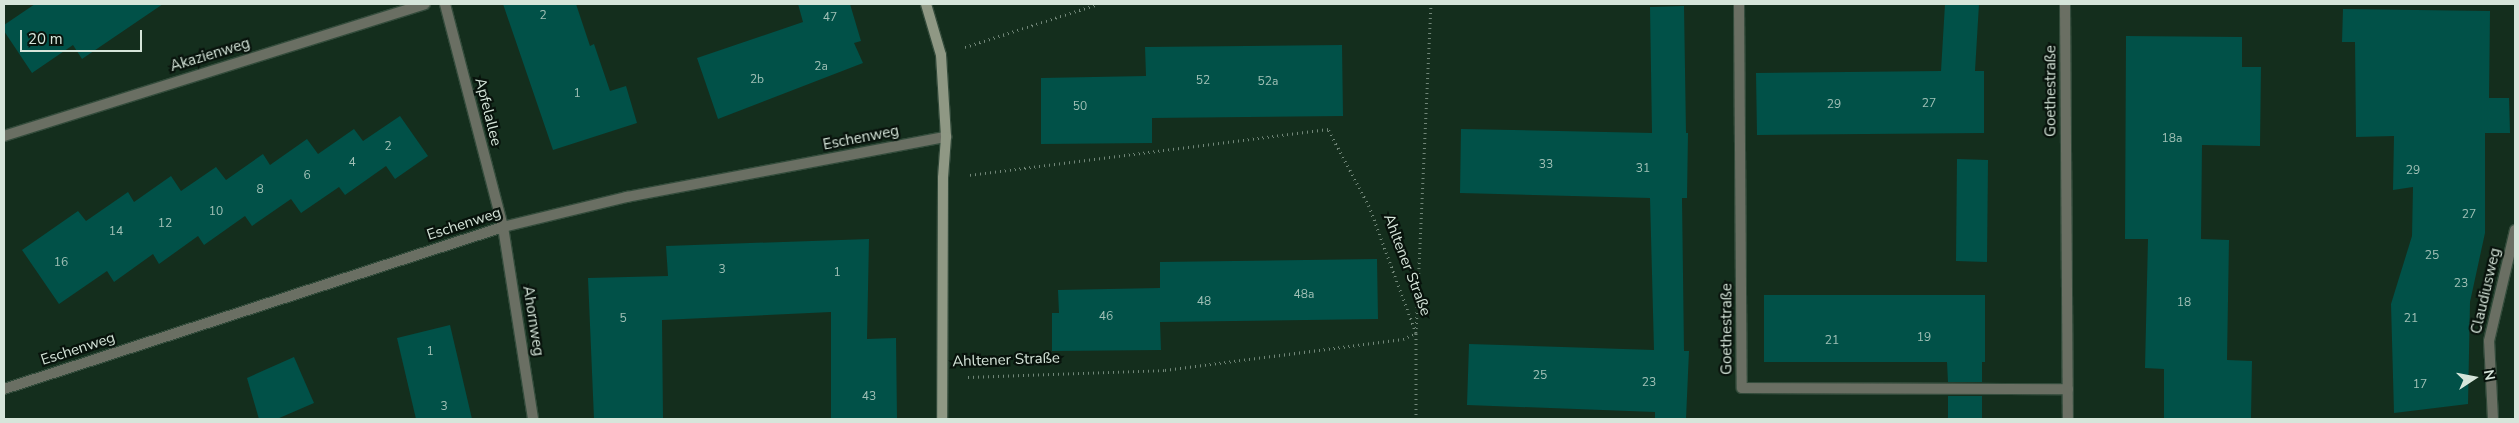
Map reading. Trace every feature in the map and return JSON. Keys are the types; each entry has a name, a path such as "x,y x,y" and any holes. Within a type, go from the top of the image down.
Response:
{"main road":[{"name":"Ahltener Straße","path":"926,4 941,55 946,137 943,178 942,419"}],"street":[{"name":"Akazienweg","path":"4,136 426,4"},
{"name":"Apfelallee","path":"445,4 503,227"},
{"name":"Goethestraße","path":"1739,4 1742,388 2068,388"},
{"name":"Goethestraße","path":"2065,4 2068,419"},
{"name":"Eschenweg","path":"4,389 503,227 627,196 946,137"},
{"name":"Ahornweg","path":"503,227 534,419"},
{"name":"Claudiusweg","path":"2493,419 2489,341 2515,230"}],"path":[{"path":"941,55 1098,4"},
{"path":"1416,419 1416,333 1432,4"},
{"name":"Ahltener Straße","path":"942,378 1165,370 1403,339 1416,333 1369,206 1328,128 943,178"}],"building":[{"path":"35,4 163,4 82,59 73,45 32,73 4,31 4,25"},
{"path":"503,4 576,4 590,46 594,44 610,91 626,86 637,123 553,150"},
{"path":"798,4 850,4 861,41 854,43 863,63 718,119 697,58 803,22"},
{"path":"1945,4 1979,4 1975,71 1984,71 1984,133 1757,135 1756,73 1941,71"},
{"path":"1684,6 1686,133 1688,133 1687,198 1682,198 1684,351 1689,351 1686,419 1655,419 1655,412 1467,405 1469,344 1654,350 1650,198 1460,193 1461,129 1652,133 1650,7"},
{"path":"2343,9 2490,11 2489,98 2509,98 2510,133 2485,133 2485,233 2470,302 2468,404 2394,413 2391,304 2412,236 2413,187 2393,190 2394,136 2356,137 2355,42 2342,42"},
{"path":"2126,36 2242,37 2242,67 2261,67 2260,146 2202,145 2201,239 2229,240 2227,360 2252,361 2251,419 2164,419 2164,369 2145,368 2148,239 2125,239"},
{"path":"1342,45 1343,116 1152,118 1152,143 1041,144 1041,78 1146,76 1145,47"},
{"path":"400,116 428,156 395,179 386,166 345,195 339,187 301,213 291,199 252,226 245,216 204,245 198,236 159,264 153,254 114,282 107,271 59,304 22,250 78,211 86,221 128,192 134,202 171,176 181,191 216,167 226,180 263,154 270,165 307,139 318,154 354,129 363,141"},
{"path":"1957,159 1988,160 1987,262 1956,261"},
{"path":"869,239 867,339 896,338 897,419 831,419 831,312 662,320 663,419 594,419 588,278 668,276 666,246"},
{"path":"1377,259 1378,319 1160,322 1161,350 1052,351 1052,313 1059,313 1058,290 1160,288 1160,262"},
{"path":"1764,295 1985,295 1985,362 1982,362 1982,382 1948,382 1947,362 1764,362"},
{"path":"450,325 472,419 416,419 397,338"},
{"path":"294,357 314,403 277,419 259,419 247,378"},
{"path":"1948,396 1982,396 1982,419 1948,419"}]}
